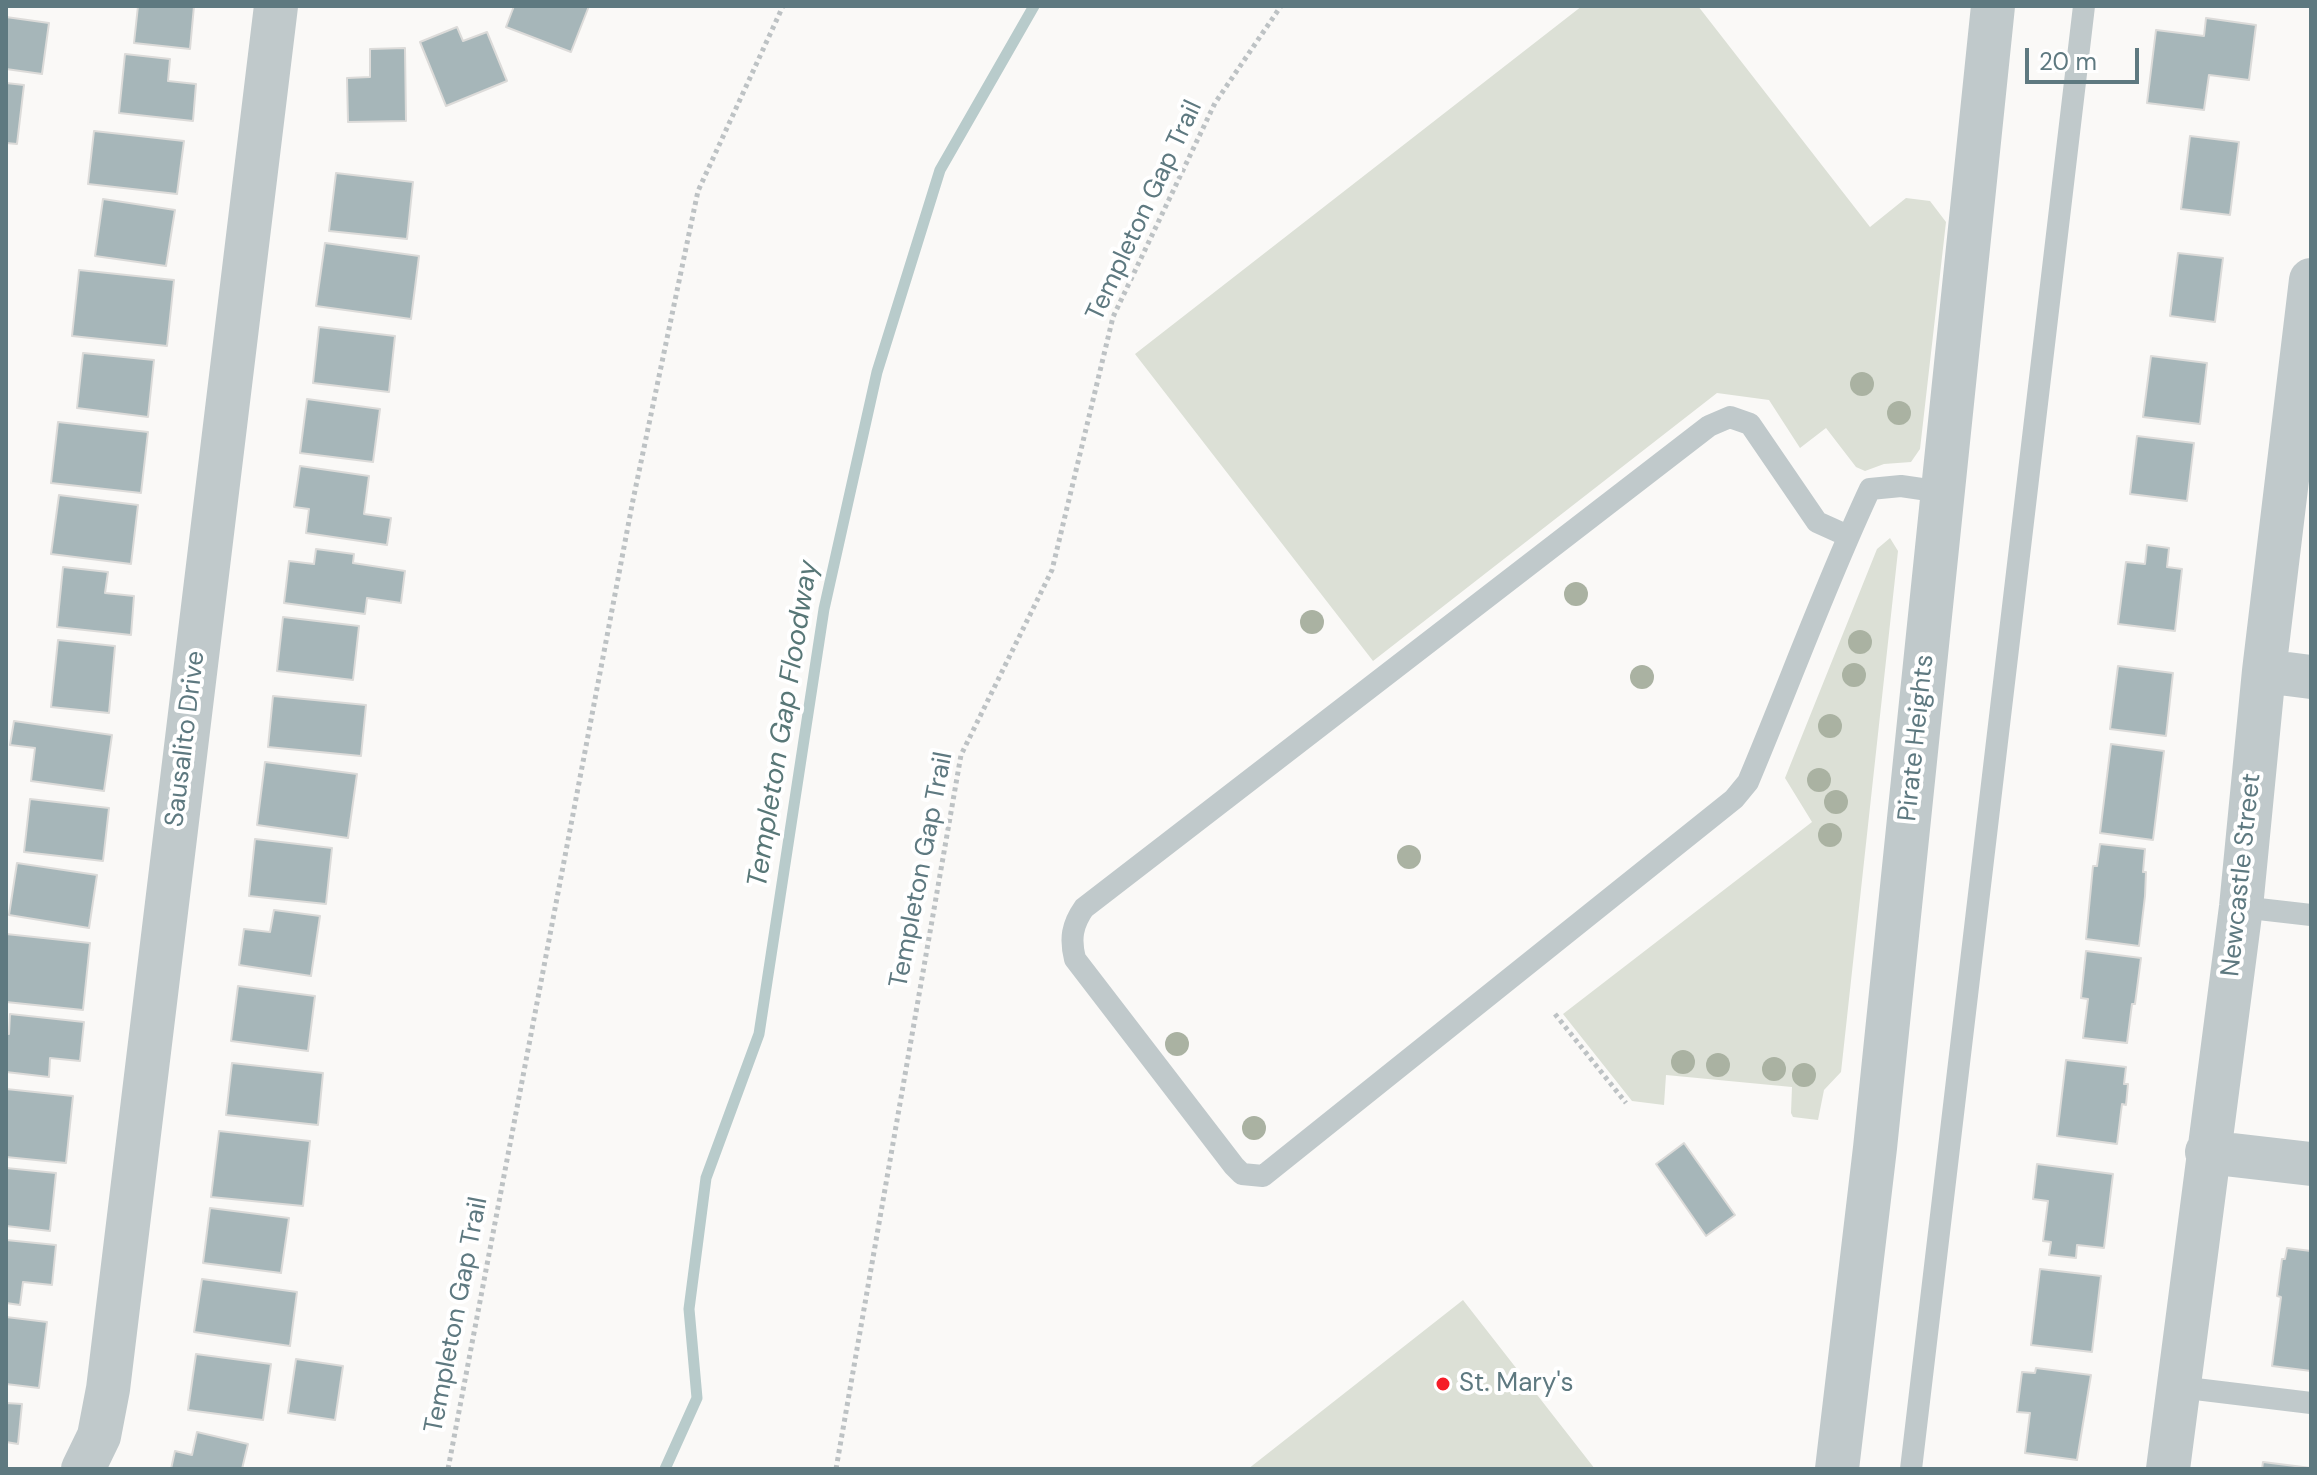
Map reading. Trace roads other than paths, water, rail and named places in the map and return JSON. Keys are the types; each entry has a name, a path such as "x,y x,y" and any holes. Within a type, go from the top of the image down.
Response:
{"street":[{"name":"Sausalito Drive","path":"83,1469 99,1436 108,1389 276,6"},
{"name":"Pirate Heights","path":"1837,1469 1875,1148 1993,6"},
{"name":"Newcastle Street","path":"2168,1469 2241,907 2264,671 2301,426 2311,280"},
{"path":"2264,671 2311,677"},
{"path":"2207,1152 2311,1164"}],"lane":[{"path":"1911,1469 2084,6"},
{"path":"1848,536 1817,522 1750,424 1730,417 1709,426 1084,908 1074,923 1072,948 1075,959 1234,1166 1242,1174 1263,1176 1743,790 1870,489 1901,486 1942,492"},
{"path":"2241,907 2311,915"},
{"path":"2179,1387 2311,1403"}],"waterway":[{"name":"Templeton Gap Floodway","path":"665,1469 697,1398 689,1309 706,1178 759,1034 824,609 877,372 940,170 1034,6"}],"place":[{"name":"St. Mary's","path":"1443,1384"}]}
